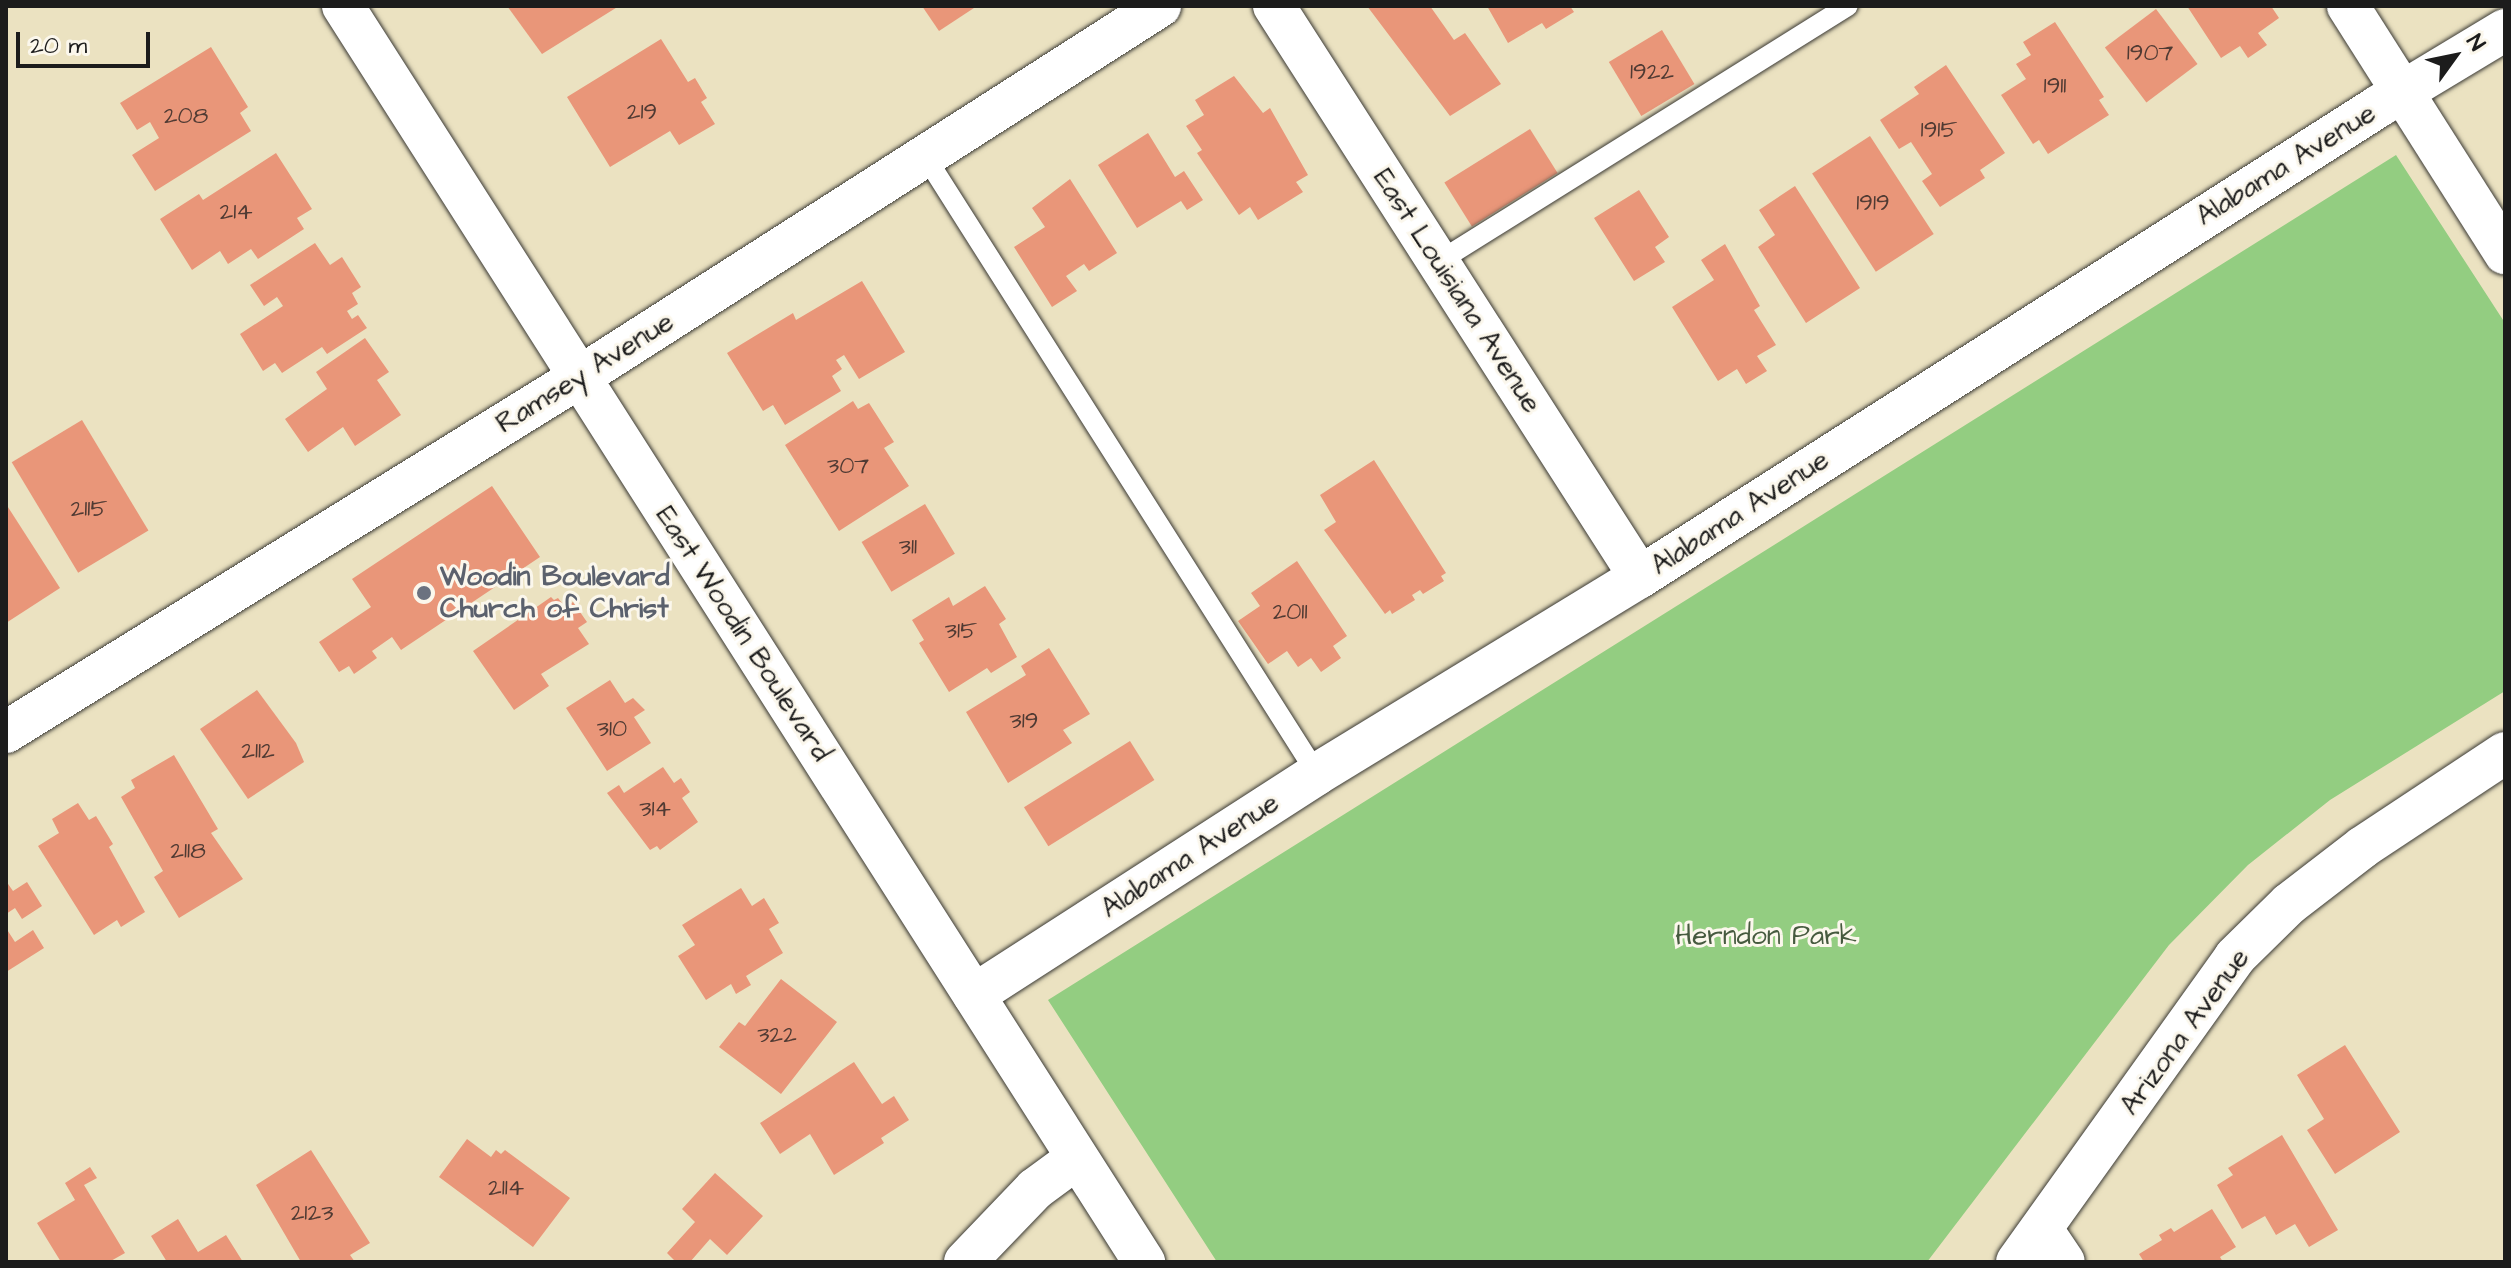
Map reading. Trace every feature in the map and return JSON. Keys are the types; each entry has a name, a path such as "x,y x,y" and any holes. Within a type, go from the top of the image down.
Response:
{"street":[{"name":"East Woodin Boulevard","path":"343,6 1144,1262"},
{"name":"Ramsey Avenue","path":"6,732 578,378 1160,6"},
{"name":"East Louisiana Avenue","path":"1274,6 1640,577"},
{"path":"2348,6 2505,253"},
{"name":"Alabama Avenue","path":"974,995 1317,774 1640,577 2401,92 2505,30"},
{"name":"Arizona Avenue","path":"2041,1252 2235,957 2289,904 2338,866 2505,753"},
{"path":"965,1262 1035,1189 1077,1158"}],"lane":[{"path":"1438,262 1847,6"},
{"path":"925,156 1317,774"}],"green space":[{"name":"Herndon Park","path":"2396,155 2505,323 2505,691 2330,800 2248,865 2169,945 1927,1262 1217,1262 1048,1000"}],"building":[{"path":"507,6 619,6 542,54"},
{"path":"922,6 977,6 939,31"},
{"path":"1367,6 1430,6 1454,40 1465,33 1501,84 1450,116"},
{"path":"1487,6 1570,6 1574,12 1546,29 1542,23 1508,43"},
{"path":"2187,6 2271,6 2279,18 2258,33 2267,45 2248,58 2240,46 2221,58"},
{"path":"2156,9 2198,64 2146,103 2105,48"},
{"path":"2055,22 2104,97 2099,100 2109,115 2048,154 2039,140 2033,144 2001,95 2026,79 2016,64 2031,55 2023,42"},
{"path":"1662,30 1694,84 1641,116 1609,62"},
{"path":"661,39 688,82 695,78 707,98 701,102 715,124 679,145 670,131 610,167 567,97"},
{"path":"211,47 248,107 240,113 251,131 155,191 132,155 159,138 150,122 137,130 120,103"},
{"path":"1946,65 2005,153 1980,170 1985,178 1940,207 1922,181 1932,174 1911,142 1899,149 1880,120 1919,94 1914,87"},
{"path":"1234,76 1263,113 1270,108 1308,175 1296,182 1303,192 1258,220 1250,207 1239,215 1197,153 1202,150 1186,126 1204,115 1195,100"},
{"path":"1530,129 1558,173 1472,227 1444,183"},
{"path":"1148,133 1175,177 1184,171 1203,200 1187,210 1181,201 1137,228 1098,165"},
{"path":"1870,136 1934,234 1876,272 1812,174"},
{"path":"276,153 312,209 297,218 304,229 258,259 251,249 228,264 220,251 192,270 160,219 199,194 203,200"},
{"path":"1070,179 1117,253 1089,271 1084,264 1066,276 1077,291 1052,307 1014,247 1045,227 1032,208"},
{"path":"1795,186 1860,288 1806,323 1758,247 1775,235 1759,210"},
{"path":"1639,190 1669,237 1655,247 1665,262 1634,281 1594,218"},
{"path":"315,243 330,265 342,257 361,287 352,293 358,304 347,311 352,319 358,315 367,328 327,354 322,347 282,373 275,363 263,371 240,334 283,306 277,297 264,306 250,285"},
{"path":"1725,244 1760,306 1754,310 1776,345 1757,356 1767,371 1746,384 1737,369 1718,381 1672,307 1714,280 1701,260"},
{"path":"862,281 905,352 859,379 844,355 836,360 842,369 832,376 841,391 785,425 773,405 763,411 727,353 793,313 796,320"},
{"path":"365,338 389,372 377,380 401,415 355,446 343,427 308,452 285,419 327,389 316,372"},
{"path":"853,401 858,409 869,403 894,442 884,448 909,486 839,531 785,445"},
{"path":"82,420 148,531 78,573 12,462"},
{"path":"1374,460 1446,573 1441,576 1444,581 1423,594 1420,590 1412,595 1415,600 1392,614 1390,610 1385,614 1324,530 1336,522 1320,495"},
{"name":"Woodin Boulevard Church of Christ","path":"492,486 540,557 401,650 392,637 372,651 377,658 354,674 349,666 339,672 319,642 371,607 352,579"},
{"path":"6,504 60,588 6,623"},
{"path":"925,504 955,554 891,592 862,542"},
{"path":"1297,561 1347,636 1333,646 1341,658 1321,672 1311,658 1298,667 1287,651 1268,664 1238,621 1260,606 1251,593"},
{"path":"985,586 1006,619 999,624 1017,657 991,673 987,668 949,692 919,643 924,640 912,620 949,597 953,606"},
{"path":"551,597 554,600 558,598 565,607 573,602 587,622 578,628 589,644 541,674 549,686 514,710 473,651"},
{"path":"1049,648 1090,714 1063,730 1072,743 1008,783 966,712 1026,675 1021,666"},
{"path":"610,680 625,703 633,698 645,710 634,717 651,743 607,771 566,708"},
{"path":"257,690 296,743 304,762 248,799 200,729"},
{"path":"1130,741 1154,780 1048,846 1024,807"},
{"path":"174,755 218,829 211,833 243,879 179,918 154,877 163,871 121,797 135,788 131,780"},
{"path":"663,767 674,783 681,778 690,792 682,798 698,822 660,850 657,846 650,850 607,793 619,785 624,793"},
{"path":"78,803 89,820 96,816 113,844 109,847 145,912 121,927 117,920 94,935 38,846 59,833 52,819"},
{"path":"6,881 13,891 27,882 42,906 22,919 15,908 6,914"},
{"path":"741,888 752,906 764,898 779,923 769,929 783,953 746,976 751,985 736,994 731,984 706,1000 678,956 695,945 682,925"},
{"path":"6,928 15,942 33,930 44,948 6,972"},
{"path":"781,979 837,1022 781,1094 719,1047 739,1022 745,1026"},
{"path":"2345,1045 2400,1132 2335,1174 2307,1130 2324,1119 2297,1075"},
{"path":"854,1062 882,1104 894,1096 909,1120 881,1138 884,1143 834,1175 810,1134 780,1154 760,1123"},
{"path":"2282,1135 2338,1230 2309,1247 2295,1224 2276,1235 2265,1216 2242,1229 2217,1185 2233,1175 2228,1168"},
{"path":"467,1139 491,1157 496,1150 501,1154 505,1150 570,1198 533,1247 439,1177"},
{"path":"311,1150 370,1243 350,1255 355,1262 301,1262 256,1185"},
{"path":"90,1167 97,1178 84,1185 125,1253 109,1262 61,1262 37,1223 75,1200 65,1183"},
{"path":"715,1173 763,1216 727,1255 710,1239 690,1262 676,1262 667,1253 695,1222 682,1209"},
{"path":"2212,1209 2236,1247 2220,1257 2223,1262 2144,1262 2139,1254 2162,1240 2159,1235 2171,1228 2174,1232"},
{"path":"178,1219 198,1252 226,1235 243,1262 167,1262 151,1236"}],"place":[{"name":"Woodin Boulevard Church of Christ","path":"424,593"}]}
